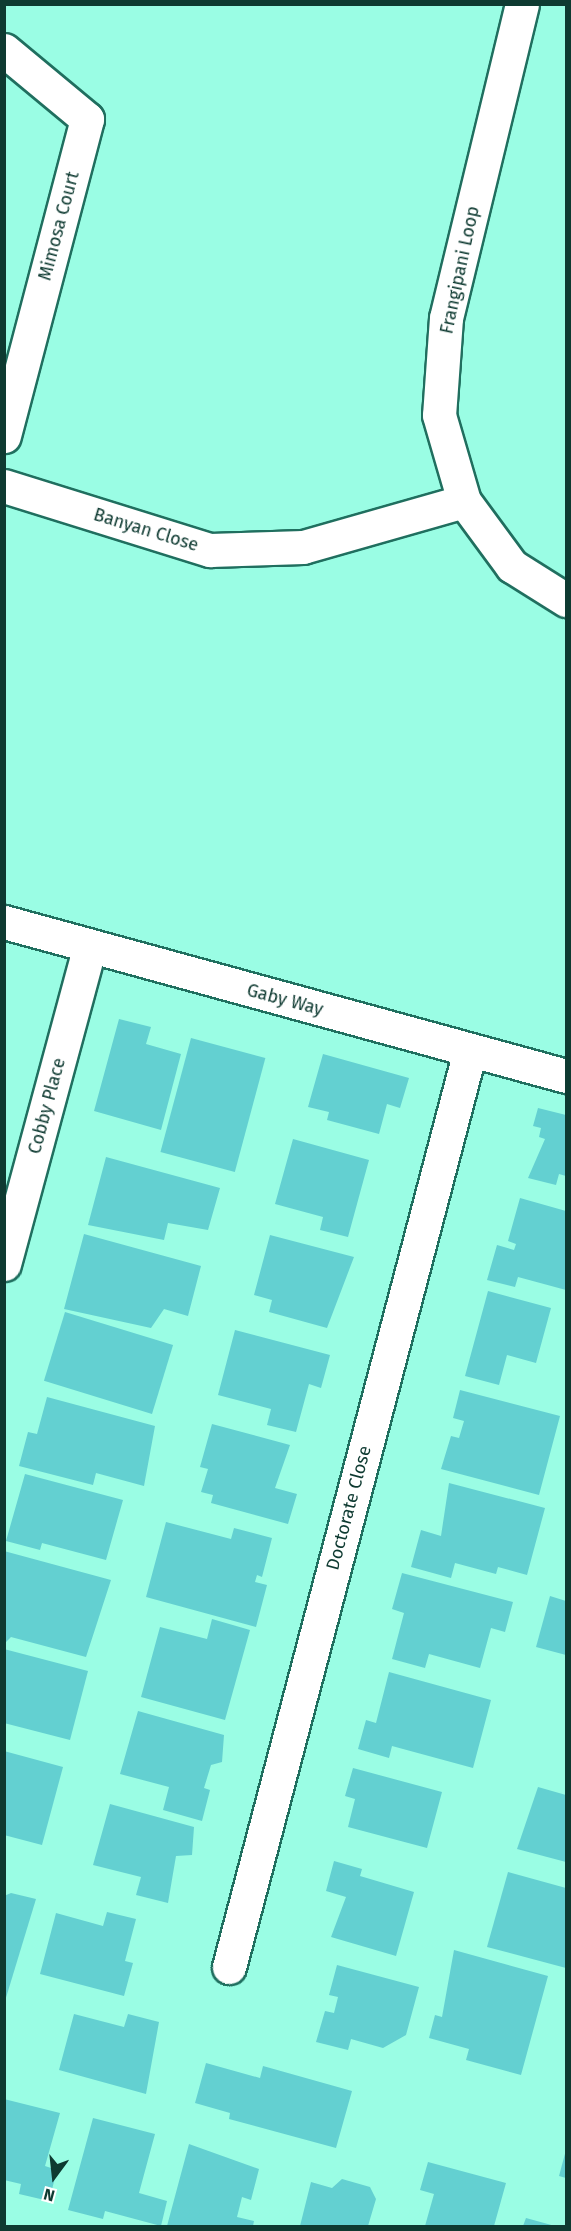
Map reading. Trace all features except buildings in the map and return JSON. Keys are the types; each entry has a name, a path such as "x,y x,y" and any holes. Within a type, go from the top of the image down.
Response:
{"street":[{"name":"Frangipani Loop","path":"522,4 446,318 439,415 464,501 513,566 567,600"},
{"name":"Mimosa Court","path":"4,50 87,119 4,436"},
{"name":"Banyan Close","path":"4,486 210,550 303,547 464,501"},
{"name":"Gaby Way","path":"4,922 89,948 567,1076"},
{"name":"Cobby Place","path":"4,1264 89,948"},
{"name":"Doctorate Close","path":"229,1967 470,1050"}]}
